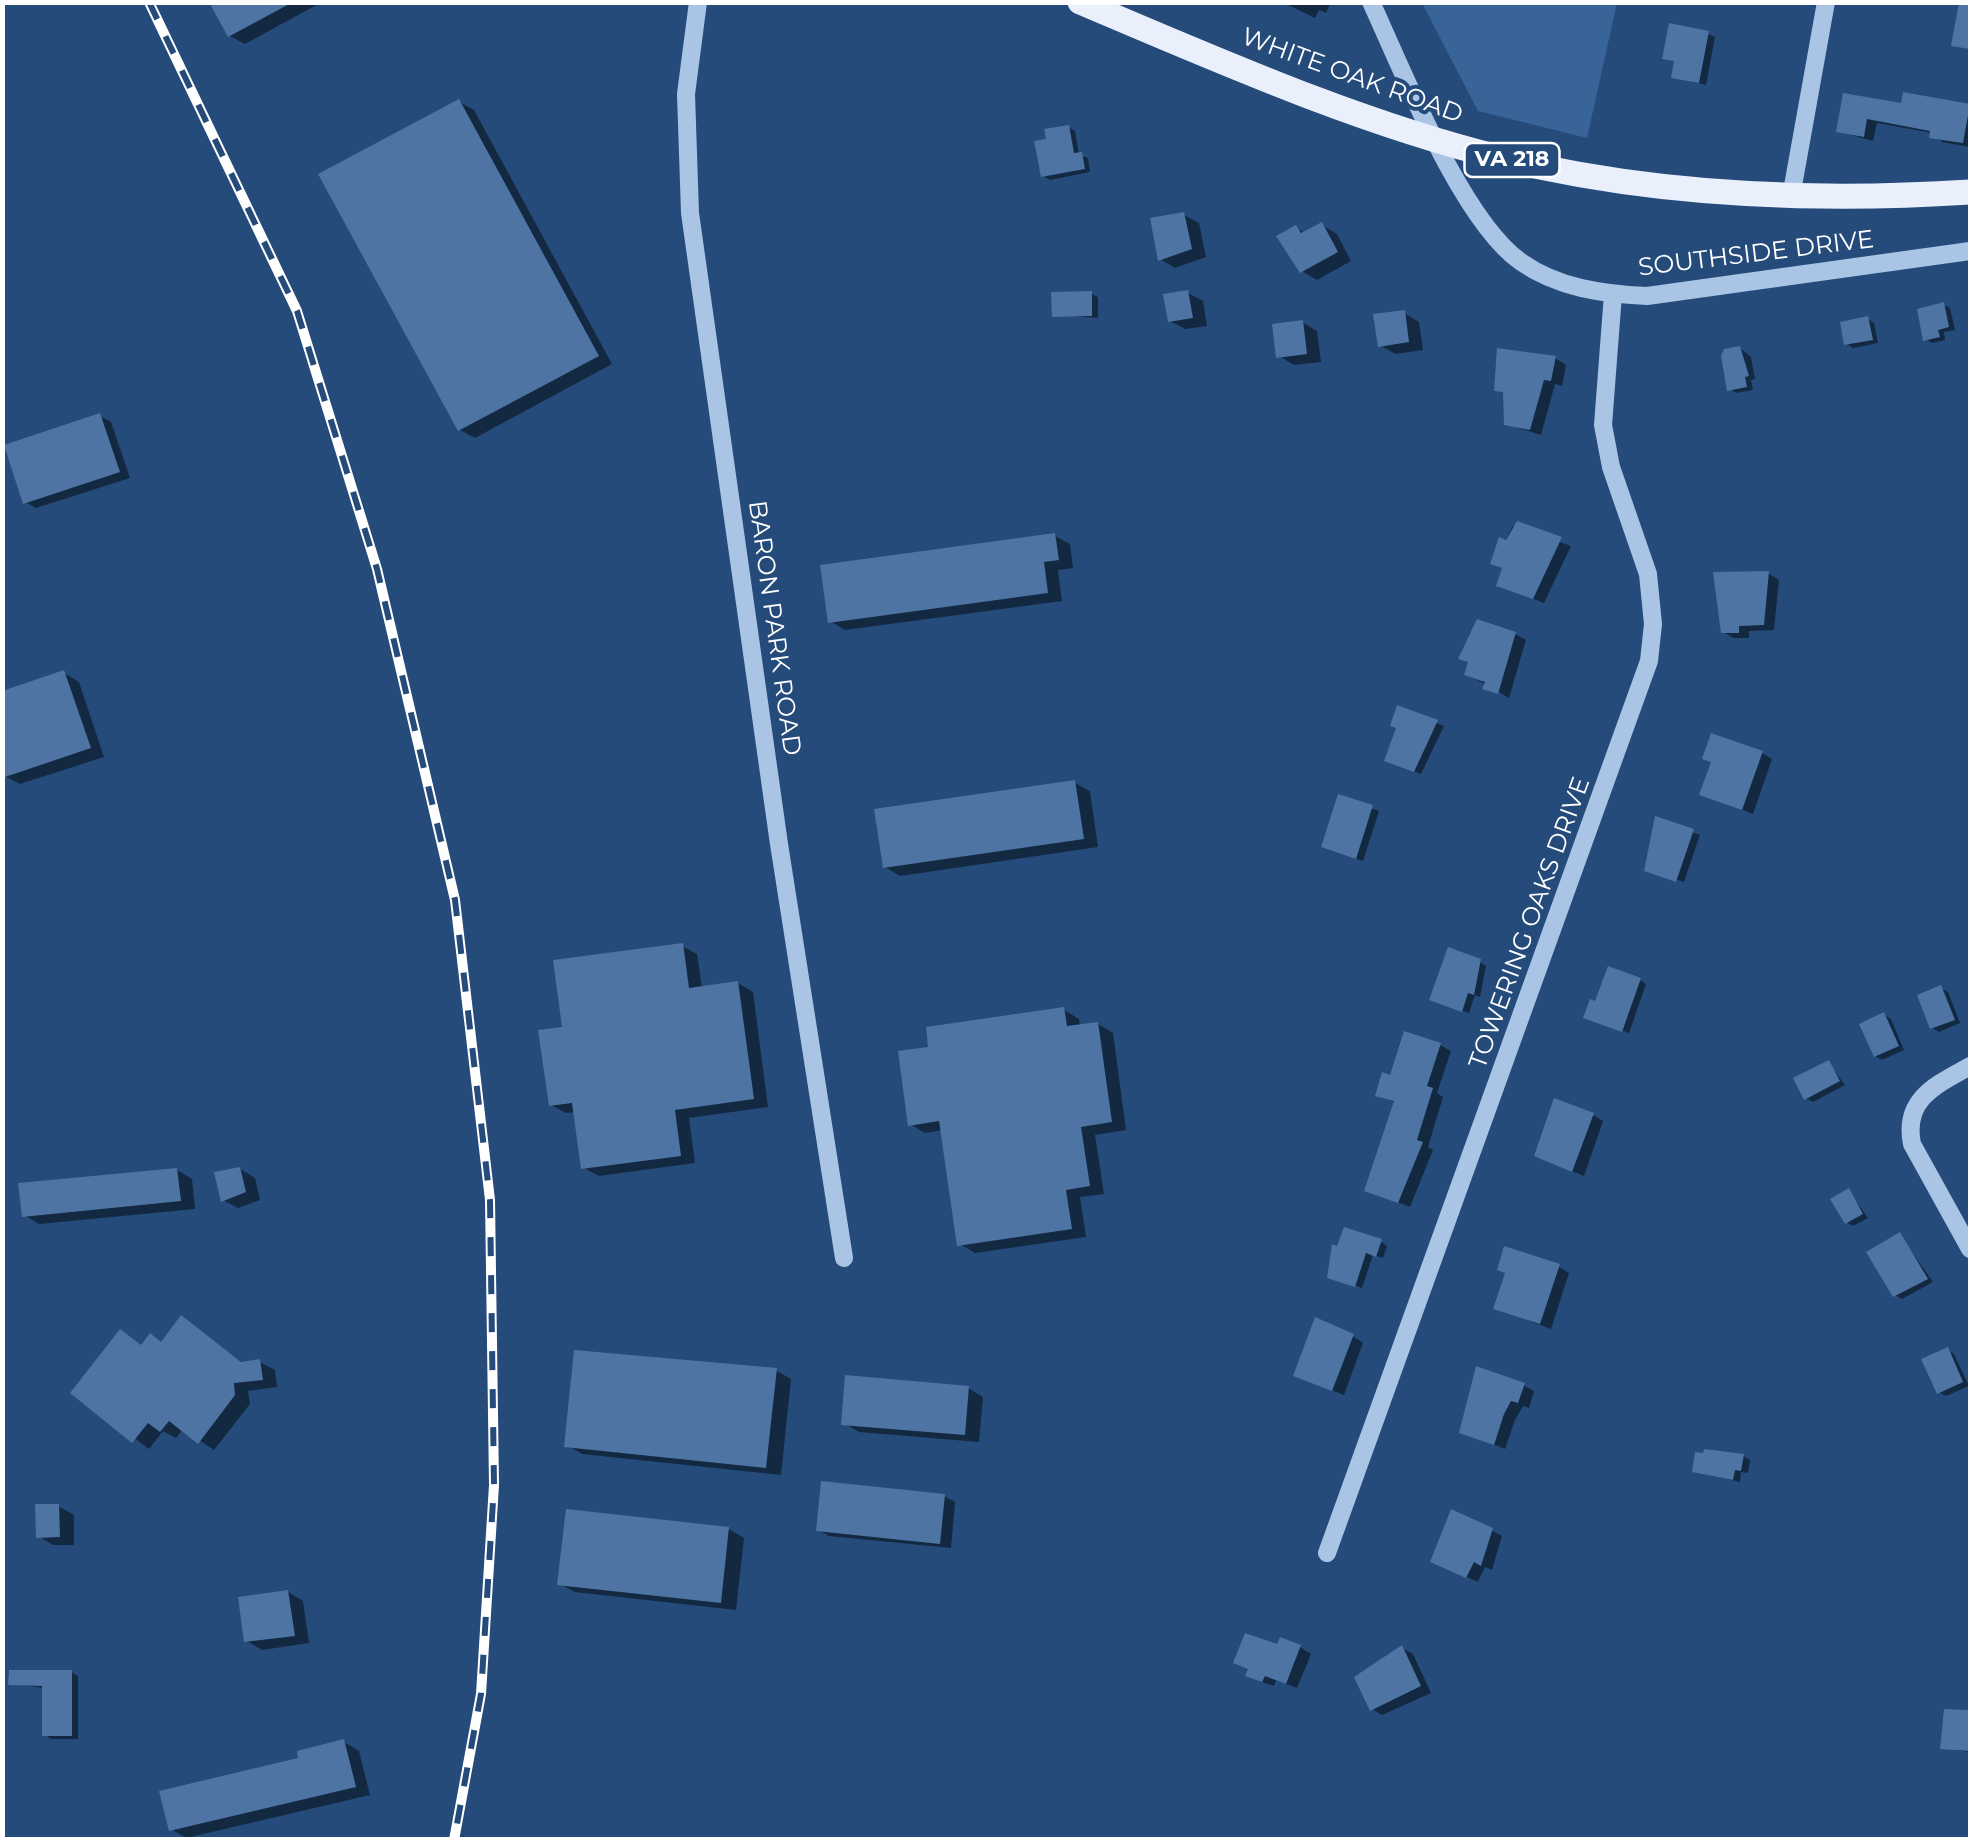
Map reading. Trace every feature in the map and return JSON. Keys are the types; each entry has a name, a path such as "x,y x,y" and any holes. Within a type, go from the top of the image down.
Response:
{"main road":[{"name":"WHITE OAK ROAD","path":"1080,2 1304,94 1438,140 1563,171 1647,185 1791,197 1970,192"}],"street":[{"name":"BARON PARK ROAD","path":"698,2 686,94 690,213 779,844 844,1258"},
{"name":"SOUTHSIDE DRIVE","path":"1371,2 1476,210 1520,261 1549,277 1613,294 1705,290 1970,251"},
{"path":"1791,197 1826,2"},
{"name":"TOWERING OAKS DRIVE","path":"1327,1553 1649,661 1653,624 1648,574 1611,467 1604,425 1613,294"},
{"path":"1970,1066 1918,1099 1908,1128 1912,1144 1970,1249"}],"shaded area":[{"path":"1422,3 1617,3 1587,138 1478,111"}],"building":[{"path":"209,2 293,2 228,37"},
{"path":"1959,2 1970,2 1970,49 1951,46"},
{"path":"1669,23 1709,31 1699,83 1671,78 1674,61 1662,59"},
{"path":"1903,92 1970,104 1963,143 1929,138 1930,131 1867,119 1864,137 1836,132 1843,93 1901,103"},
{"path":"459,99 599,356 458,431 318,174"},
{"path":"1069,125 1074,153 1082,152 1085,169 1041,177 1034,141 1046,139 1044,129"},
{"path":"1184,212 1192,249 1158,261 1150,218"},
{"path":"1322,222 1338,252 1300,273 1276,236 1296,225 1301,233"},
{"path":"1188,290 1193,318 1168,322 1163,294"},
{"path":"1092,291 1092,316 1052,317 1051,292"},
{"path":"1944,302 1949,327 1938,330 1940,337 1923,341 1917,309"},
{"path":"1405,310 1409,342 1378,347 1373,314"},
{"path":"1868,316 1873,340 1844,345 1840,322"},
{"path":"1303,320 1307,354 1276,358 1272,324"},
{"path":"1740,346 1749,376 1745,377 1747,387 1727,391 1721,356 1724,349"},
{"path":"1497,348 1556,356 1551,381 1544,380 1530,430 1504,425 1503,392 1494,391"},
{"path":"100,413 120,472 23,504 4,445"},
{"path":"1517,521 1562,537 1533,599 1496,586 1502,568 1490,564 1499,537 1506,540"},
{"path":"1055,533 1059,560 1044,562 1048,593 828,623 820,565"},
{"path":"1769,571 1764,625 1739,626 1739,633 1721,633 1713,572"},
{"path":"1477,619 1516,632 1498,694 1482,689 1485,682 1464,675 1468,662 1458,659"},
{"path":"64,670 91,748 2,778 2,691"},
{"path":"1397,705 1438,720 1414,772 1384,761 1396,728 1390,726"},
{"path":"1711,733 1763,751 1742,810 1699,795 1711,762 1702,759"},
{"path":"1075,780 1084,839 883,868 874,809"},
{"path":"1338,794 1373,805 1356,859 1321,847"},
{"path":"1655,816 1694,829 1676,882 1644,871"},
{"path":"683,943 689,988 738,981 754,1099 675,1110 681,1156 581,1169 572,1103 549,1106 538,1030 562,1027 553,960"},
{"path":"1448,947 1481,959 1474,995 1468,993 1462,1012 1429,1000"},
{"path":"1608,966 1641,978 1622,1032 1583,1018 1590,999 1595,1001"},
{"path":"1941,985 1955,1020 1930,1029 1917,995"},
{"path":"1064,1007 1067,1026 1098,1022 1112,1122 1081,1127 1090,1186 1066,1190 1072,1229 957,1246 939,1121 908,1126 898,1051 928,1047 926,1027"},
{"path":"1884,1012 1899,1046 1874,1057 1859,1024"},
{"path":"1404,1031 1441,1043 1427,1086 1433,1088 1417,1140 1423,1142 1398,1203 1364,1191 1394,1101 1375,1096 1382,1072 1390,1075"},
{"path":"1829,1060 1840,1081 1804,1100 1793,1078"},
{"path":"1554,1098 1594,1113 1572,1172 1534,1156"},
{"path":"240,1167 246,1192 221,1202 214,1172"},
{"path":"177,1168 181,1201 22,1217 18,1183"},
{"path":"1849,1188 1863,1214 1845,1224 1830,1199"},
{"path":"1344,1227 1382,1239 1376,1257 1366,1253 1355,1287 1327,1278 1332,1244 1337,1246"},
{"path":"1900,1232 1928,1279 1893,1297 1866,1252"},
{"path":"1504,1246 1560,1264 1540,1324 1493,1309 1505,1273 1497,1270"},
{"path":"181,1315 241,1362 260,1359 263,1380 234,1383 235,1395 198,1444 169,1421 160,1432 148,1423 132,1443 70,1393 120,1329 141,1345 150,1333 161,1342"},
{"path":"1315,1317 1354,1334 1332,1391 1293,1376"},
{"path":"1948,1347 1963,1382 1937,1394 1921,1359"},
{"path":"574,1350 777,1368 766,1468 564,1447"},
{"path":"1476,1366 1525,1383 1518,1403 1511,1401 1504,1414 1494,1445 1459,1433"},
{"path":"845,1375 969,1386 965,1435 841,1425"},
{"path":"1704,1449 1744,1454 1741,1471 1735,1470 1733,1480 1692,1472 1695,1452 1703,1453"},
{"path":"821,1481 945,1494 940,1544 816,1531"},
{"path":"35,1504 59,1504 60,1537 36,1538"},
{"path":"566,1509 729,1527 721,1603 557,1585"},
{"path":"1451,1509 1493,1528 1481,1566 1474,1562 1466,1578 1430,1562"},
{"path":"288,1590 295,1636 244,1642 238,1597"},
{"path":"1245,1633 1277,1644 1280,1637 1301,1645 1286,1684 1265,1676 1262,1682 1245,1676 1248,1669 1233,1663"},
{"path":"1402,1645 1421,1686 1370,1711 1354,1677"},
{"path":"9,1670 72,1670 72,1736 42,1736 42,1686 8,1685"},
{"path":"1944,1709 1970,1710 1970,1751 1940,1749"},
{"path":"344,1739 356,1787 169,1831 159,1791 298,1758 297,1751"}],"railway":[{"path":"149,2 297,311 377,569 455,900 490,1200 494,1485 481,1694 454,1840"}]}
